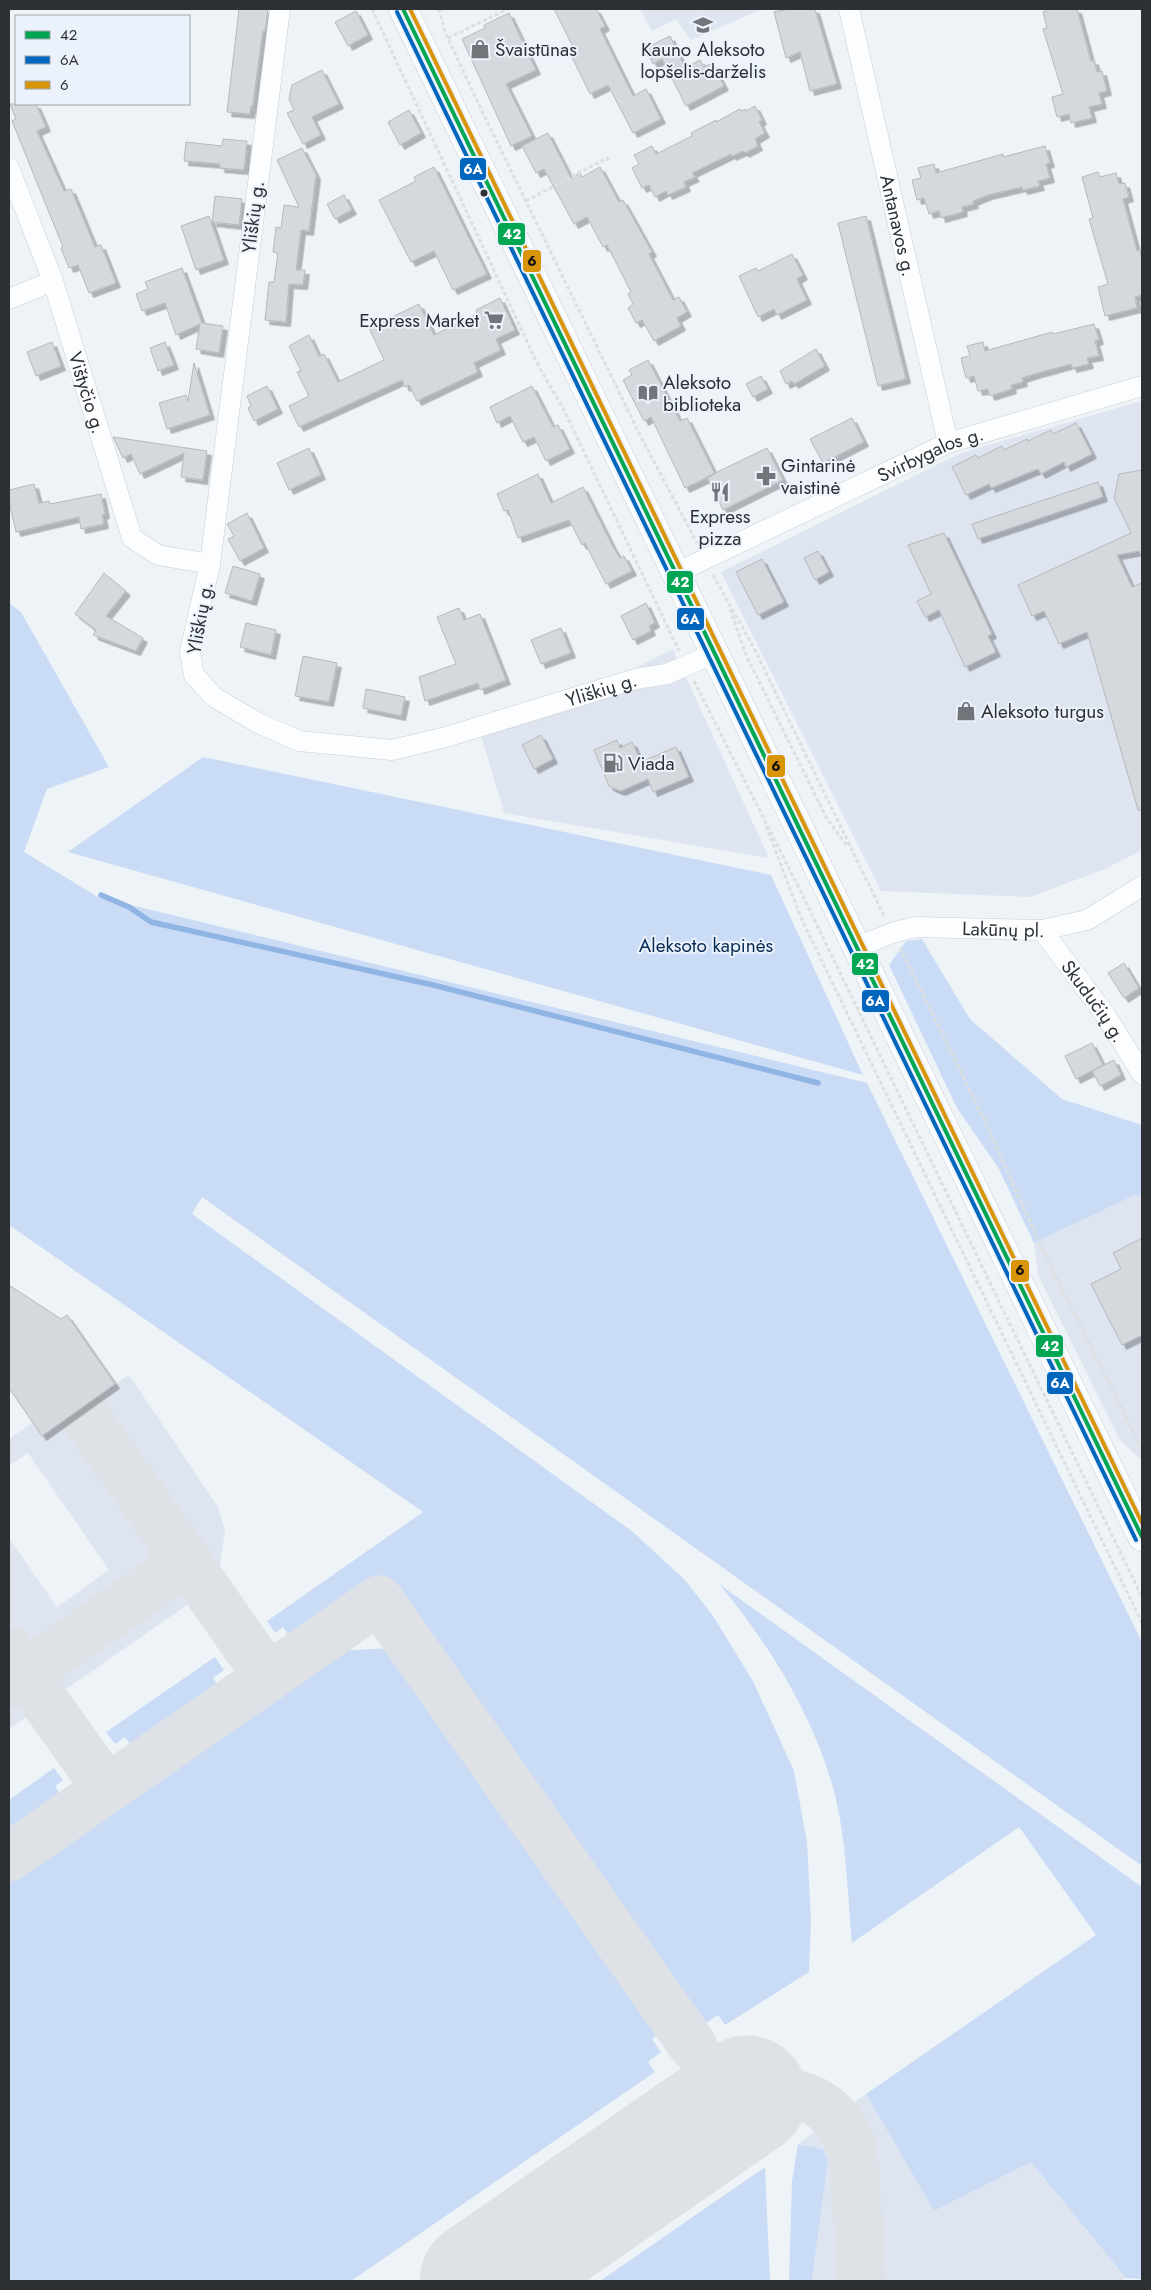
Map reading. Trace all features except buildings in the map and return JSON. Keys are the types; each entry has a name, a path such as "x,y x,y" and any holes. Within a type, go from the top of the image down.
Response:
{"main road":[{"path":"403,9 1142,1537"}],"street":[{"name":"Yliškių g.","path":"280,9 210,564 190,652 194,675 214,697 258,723 299,741 392,750 446,737 635,679 667,674 687,667 715,653"},
{"name":"Antanavos g.","path":"849,9 948,443"},
{"name":"Vištyčio g.","path":"9,168 53,281 132,538 158,555 210,564"},
{"path":"9,298 53,281"},
{"name":"Svirbygalos g.","path":"676,573 948,443 1142,386"},
{"name":"Lakūnų pl.","path":"858,947 892,932 915,927 1042,930 1087,920 1142,886"},
{"name":"Skudučių g.","path":"1042,930 1106,1016 1142,1074"}],"path":[{"path":"372,9 539,367 563,408 687,667 801,892 1142,1597"},
{"path":"439,9 448,38 639,433 727,601 754,648 985,1121 1045,1255 1142,1449"},
{"path":"448,38 508,9"},
{"path":"526,201 607,158 609,162"},
{"path":"727,601 747,657 827,819 853,853"},
{"path":"764,821 768,836 801,918 1142,1623"}],"shaded area":[{"name":"Kauno Aleksoto lopšelis-darželis","path":"640,9 762,9 691,40 676,19 652,31"},
{"name":"Aleksoto turgus","path":"1142,401 1142,850 1105,869 1030,897 881,891 721,572 961,453"},
{"path":"673,649 769,858 504,813 476,718 635,668"},
{"path":"1135,1195 1142,1197 1142,1461 1120,1440 1038,1275 1034,1243"},
{"path":"129,1375 218,1507 225,1531 219,1573 207,1591 9,1729 9,1538 57,1607 109,1570 28,1453 9,1466 9,1439 33,1422 42,1435"},
{"path":"866,2094 934,2211 1031,2162 1126,2278 1121,2281 812,2281 828,2160 823,2149 798,2144"}],"green space":[{"path":"9,603 21,612 109,767 47,789 24,852 98,897 867,1083 1142,1642 1142,1866 202,1197 192,1214 633,1532 685,1580 713,1616 753,1681 794,1771 807,1842 811,1920 809,1972 725,2025 718,2015 706,2023 696,2008 686,2015 383,1575 291,1639 283,1627 275,1633 267,1621 423,1512 9,1225"},
{"name":"Aleksoto kapinės","path":"203,757 771,875 863,1075 68,852"},
{"path":"922,939 970,1019 1062,1099 1142,1125 1142,1197 1135,1195 1034,1243 999,1169 957,1108 889,965 906,941"},
{"path":"719,1584 1142,1887 1142,2279 1126,2278 1031,2162 934,2211 866,2094 1096,1935 1019,1827 852,1943 842,1830 832,1783 821,1752 793,1692 776,1663 758,1635"},
{"path":"394,1648 660,2033 652,2039 661,2052 648,2062 655,2072 351,2281 9,2281 9,1877 334,1651"},
{"path":"215,1657 224,1670 213,1678 220,1689 133,1749 125,1737 115,1744 106,1732"},
{"path":"54,1768 63,1780 55,1786 63,1798 9,1836 9,1800"},
{"path":"798,2144 823,2149 828,2160 812,2281 789,2281 792,2181"},
{"path":"765,2167 770,2281 600,2281"}],"waterway":[{"path":"101,895 129,907 151,922 433,985 818,1083"}],"taxiway":[{"path":"80,1409 268,1677"},
{"path":"9,1685 160,1580 170,1567 176,1547"},
{"path":"9,1857 379,1600 693,2046"},
{"path":"9,1651 107,1789"},
{"path":"747,2096 780,2092 795,2094 822,2106 843,2128 853,2157 862,2281"}],"runway":[{"path":"480,2281 747,2096"}],"transit line":[{"name":"42","path":"403,9 1142,1537"},
{"name":"6","path":"410,9 1142,1523"},
{"name":"6A","path":"397,12 1136,1540"}],"place":[{"name":"Kauno Aleksoto lopšelis-darželis","path":"703,25"},
{"name":"Švaistūnas","path":"480,49"},
{"name":"Express Market","path":"494,320"},
{"name":"Aleksoto biblioteka","path":"648,393"},
{"name":"Gintarinė vaistinė","path":"766,476"},
{"name":"Express pizza","path":"720,492"},
{"name":"Aleksoto turgus","path":"966,711"},
{"name":"Viada","path":"613,763"}]}
